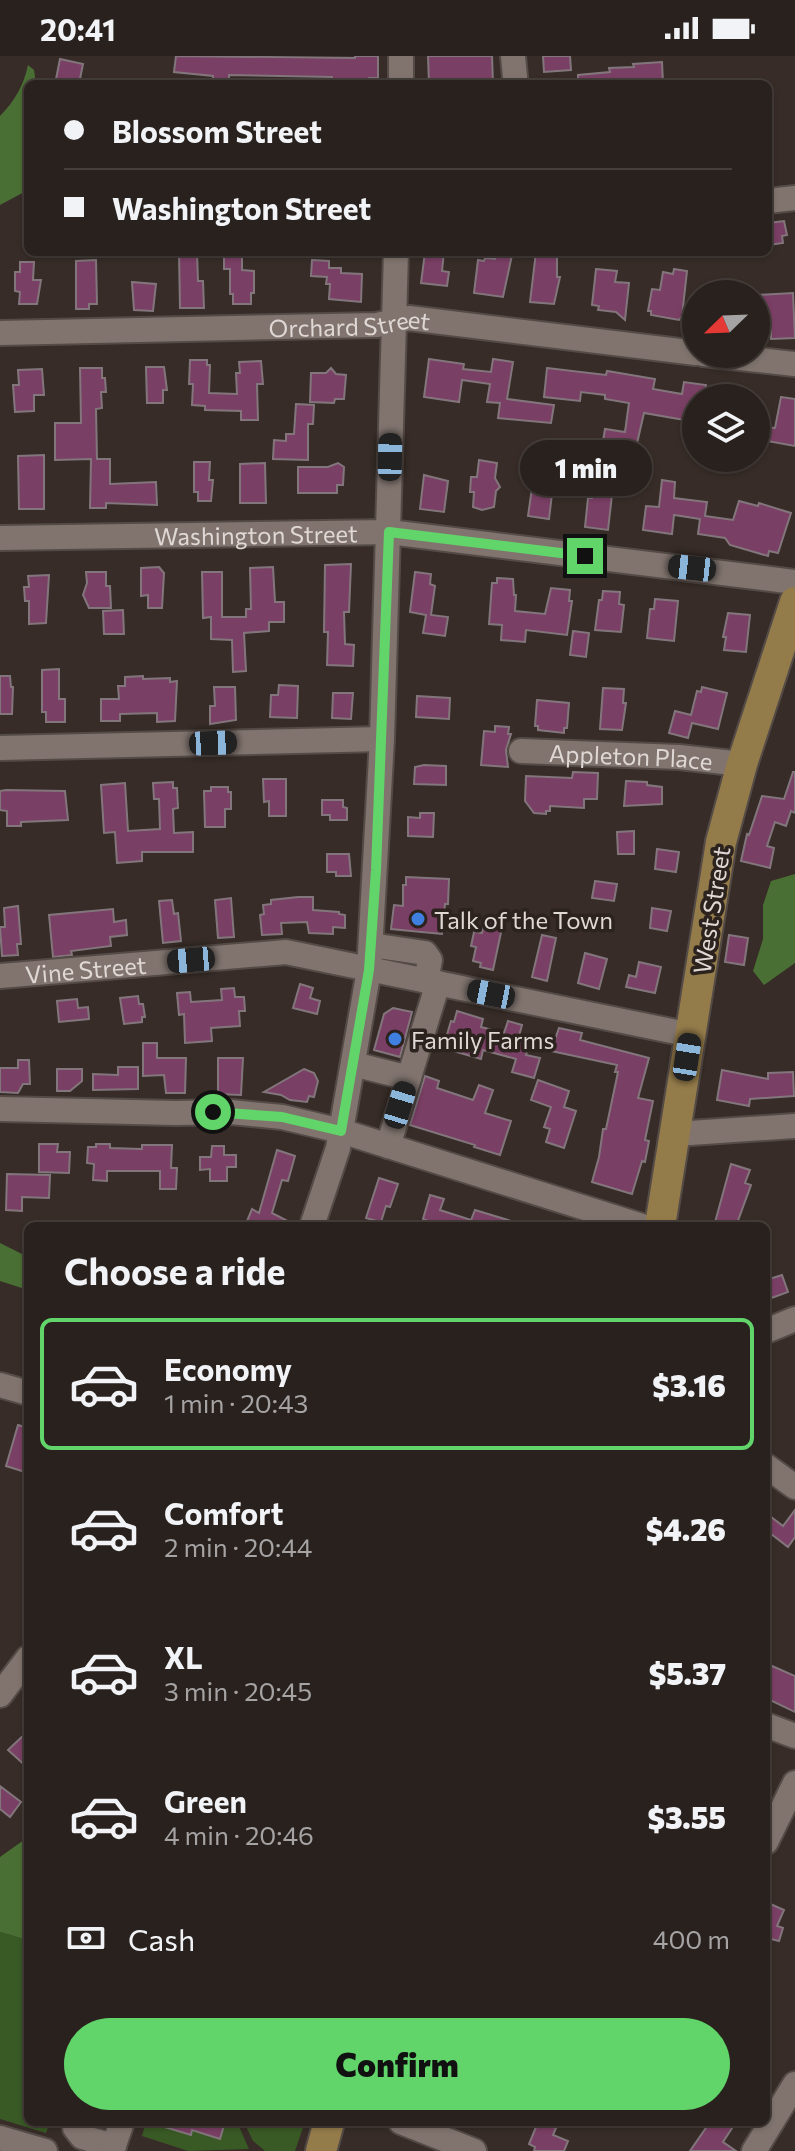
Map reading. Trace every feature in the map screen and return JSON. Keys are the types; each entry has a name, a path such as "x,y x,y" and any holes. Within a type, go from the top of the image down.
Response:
{"main road":[{"name":"West Street","path":"661,1222 716,870 742,764 795,602"},
{"path":"321,2151 328,2126"}],"street":[{"path":"401,56 401,80"},
{"path":"772,201 795,198"},
{"path":"313,1222 338,1148 370,958 382,739 396,256"},
{"name":"Orchard Street","path":"0,333 377,325 409,318 682,351"},
{"path":"770,361 795,364"},
{"name":"Washington Street","path":"0,538 389,532 795,582"},
{"path":"0,748 382,739"},
{"name":"Appleton Place","path":"521,751 679,757 742,764"},
{"name":"Vine Street","path":"0,976 286,952 321,957 370,958 432,982 691,1035"},
{"path":"388,1146 409,1078 432,982"},
{"path":"353,1064 409,1078"},
{"path":"0,1109 231,1112 282,1117 341,1131 629,1222"},
{"path":"675,1134 795,1126"},
{"path":"770,1329 795,1319"},
{"path":"0,1385 24,1392"},
{"path":"770,1469 795,1487"},
{"path":"0,1695 24,1663"},
{"path":"770,1727 795,1736"},
{"path":"770,1834 795,1783"},
{"path":"770,2118 782,2093"},
{"path":"75,2126 82,2137 113,2148 121,2126"},
{"path":"411,2126 474,2151"},
{"path":"754,2151 766,2126"},
{"path":"0,2138 45,2151"}],"green space":[{"path":"28,65 34,70 35,80 24,80 24,192 0,205 0,116 18,93"},
{"path":"795,874 795,963 764,985 753,971 763,939 763,905 771,881"},
{"path":"0,1243 24,1255 24,1289 0,1281"},
{"path":"24,1840 24,1939 0,1932 0,1857"},
{"path":"0,1932 24,1939 24,2126 49,2126 46,2133 0,2119"},
{"path":"145,2126 163,2126 190,2135 192,2130 220,2139 224,2126 239,2126 249,2149 188,2151 142,2136"},
{"path":"246,2126 304,2126 295,2151 265,2151 253,2141"}],"building":[{"path":"176,56 378,56 378,78 369,80 229,75 229,80 213,80 213,76 174,72"},
{"path":"428,56 492,56 493,80 429,80"},
{"path":"543,56 570,56 571,70 544,72"},
{"path":"60,59 83,64 80,80 56,80"},
{"path":"662,62 663,80 578,80 578,75 610,72 609,68 634,67 633,64"},
{"path":"784,221 787,235 782,236 783,243 772,244 772,222"},
{"path":"179,256 197,256 198,281 203,281 204,308 180,308"},
{"path":"224,256 242,256 242,270 254,271 251,304 233,304 230,269 224,269"},
{"path":"424,256 444,256 442,271 449,272 447,286 421,283"},
{"path":"496,256 512,256 503,297 474,293 478,260 495,259"},
{"path":"536,256 557,256 557,277 560,277 554,304 530,302"},
{"path":"96,260 97,304 89,304 89,309 76,309 76,261"},
{"path":"312,260 329,261 329,268 341,268 341,273 362,274 361,302 329,299 327,277 311,276"},
{"path":"20,262 34,262 33,280 41,280 37,304 19,304 20,292 15,291 15,272 20,272"},
{"path":"596,269 617,271 615,282 629,283 625,320 616,312 598,310 599,306 592,305"},
{"path":"674,269 687,271 686,280 682,280 682,316 679,320 651,315 648,311 652,289 660,290 663,272 673,274"},
{"path":"132,282 156,284 153,311 134,310"},
{"path":"793,293 795,338 771,339 770,294"},
{"path":"429,359 464,364 463,369 491,372 493,359 513,362 507,399 554,405 551,423 498,418 500,403 487,402 490,384 462,380 459,402 424,397"},
{"path":"190,360 207,360 207,365 210,365 209,393 237,394 239,362 261,361 263,384 257,384 258,420 241,420 241,411 205,410 205,406 192,405"},
{"path":"146,367 164,367 167,390 163,390 163,403 147,403"},
{"path":"80,368 102,368 102,378 105,378 106,392 101,392 102,408 96,409 97,459 110,459 110,484 156,482 157,505 106,503 106,508 90,508 91,459 55,460 55,423 81,423"},
{"path":"331,368 336,374 346,375 344,399 335,399 334,403 310,402 311,373 326,373"},
{"path":"547,368 606,375 607,371 655,379 653,389 682,394 682,420 644,413 635,452 602,447 605,429 625,432 629,403 605,399 605,395 581,392 580,401 544,397"},
{"path":"42,369 44,395 34,395 34,411 15,412 13,385 19,385 18,370"},
{"path":"781,397 795,399 795,446 770,442 770,427 775,428"},
{"path":"296,404 314,405 313,424 308,424 308,460 273,459 274,440 286,441 286,434 294,434"},
{"path":"44,455 44,509 19,509 18,456"},
{"path":"479,460 497,463 495,478 500,487 496,491 494,507 482,510 473,507 474,492 470,492 471,477 477,477"},
{"path":"194,462 210,462 209,480 213,480 211,501 198,501 198,492 194,492"},
{"path":"265,463 266,503 240,503 240,464"},
{"path":"338,463 344,467 343,485 337,485 337,493 298,493 298,467 328,467"},
{"path":"535,467 548,469 546,484 551,485 549,493 552,494 549,519 528,516"},
{"path":"424,475 448,481 444,512 420,509"},
{"path":"595,475 611,478 610,486 613,486 608,530 585,527 588,498 592,498"},
{"path":"662,480 675,482 674,498 707,502 705,516 733,520 739,501 758,506 759,503 791,513 778,553 769,551 768,556 730,545 725,538 698,534 700,519 674,515 672,534 643,530 646,506 659,507"},
{"path":"351,564 349,612 344,612 345,644 354,645 353,666 327,665 325,565"},
{"path":"159,567 164,573 162,608 148,608 148,595 141,596 141,568"},
{"path":"273,567 275,602 284,602 284,622 269,622 269,631 244,633 246,671 233,672 232,640 211,639 211,617 203,618 202,572 222,572 222,617 246,617 246,609 251,609 250,568"},
{"path":"86,572 106,572 111,608 89,608 83,595 87,583"},
{"path":"415,572 431,574 430,584 435,586 431,615 448,617 445,636 423,633 426,615 410,612"},
{"path":"49,575 46,623 29,624 29,601 25,601 24,587 29,587 28,576"},
{"path":"497,578 513,579 515,611 545,614 551,588 570,590 569,601 572,601 567,635 526,630 525,642 501,640 502,625 489,624 492,583 497,583"},
{"path":"603,591 620,592 619,604 624,605 621,632 595,630"},
{"path":"655,599 678,601 674,641 647,638 650,609 654,609"},
{"path":"123,610 124,634 104,634 103,611"},
{"path":"728,613 750,615 746,652 724,650"},
{"path":"573,631 589,633 586,657 570,655"},
{"path":"59,669 59,699 65,699 65,722 46,722 46,712 42,712 42,670"},
{"path":"0,676 10,676 13,687 12,714 0,714"},
{"path":"143,676 143,679 170,678 170,682 177,681 175,721 157,722 157,713 120,714 120,721 101,721 101,699 119,699 118,686 125,686 125,677"},
{"path":"279,685 298,686 297,718 270,717 271,695 278,695"},
{"path":"214,687 235,687 236,720 210,724 210,706 215,706"},
{"path":"702,687 727,693 718,729 692,723 688,738 669,733 675,711 691,715 697,691 701,692"},
{"path":"603,688 624,689 623,703 626,703 622,730 600,729"},
{"path":"333,693 353,693 351,719 332,718"},
{"path":"417,696 450,698 449,719 416,717"},
{"path":"537,700 569,703 564,733 538,730 535,726"},
{"path":"495,726 509,727 508,734 511,734 506,750 508,767 481,765 484,731 495,732"},
{"path":"446,766 446,785 414,784 415,767"},
{"path":"573,772 598,773 597,799 584,799 584,808 550,806 546,814 534,813 525,801 526,776 572,778"},
{"path":"793,772 795,813 791,811 786,826 775,822 767,846 774,848 770,868 741,861 747,834 762,796 784,799"},
{"path":"263,779 286,779 286,816 269,816 269,801 264,802"},
{"path":"626,781 647,782 647,785 662,787 662,804 624,806"},
{"path":"173,782 173,788 177,788 178,808 173,809 174,833 193,832 193,852 142,852 142,861 117,863 115,832 104,833 101,785 125,783 128,831 160,829 159,799 154,799 153,783"},
{"path":"211,787 228,787 228,792 231,792 231,809 225,809 225,827 205,827 204,791 211,791"},
{"path":"0,791 65,791 68,820 21,822 21,826 7,826 7,811 0,810"},
{"path":"322,800 343,800 347,820 330,820 330,815 322,815"},
{"path":"420,813 434,813 433,837 408,836 408,817 420,818"},
{"path":"634,831 634,854 618,854 617,832"},
{"path":"657,849 679,852 676,872 655,869"},
{"path":"327,854 349,854 351,876 336,876 336,872 327,872"},
{"path":"406,877 449,879 442,934 391,929 394,905 403,906"},
{"path":"595,881 617,884 614,901 592,898"},
{"path":"313,897 313,910 345,915 345,928 333,927 333,934 309,933 307,922 281,923 282,934 262,935 260,915 264,914 263,905 271,904 271,900"},
{"path":"231,898 234,937 218,938 215,900"},
{"path":"172,900 174,914 178,913 181,941 163,943 159,901"},
{"path":"18,906 21,944 17,944 18,955 2,956 0,927 5,927 4,908"},
{"path":"652,908 671,911 667,931 650,928"},
{"path":"113,909 114,922 126,920 127,935 110,937 111,946 71,951 72,955 53,957 49,915"},
{"path":"485,919 503,923 493,970 480,967 481,963 473,961 476,947 471,946 474,932 482,933"},
{"path":"542,935 556,938 547,981 532,977"},
{"path":"729,935 748,938 744,965 725,962"},
{"path":"585,953 607,959 599,989 578,983"},
{"path":"639,962 661,967 655,993 626,987 629,975 636,977"},
{"path":"300,984 313,988 310,998 320,1001 317,1014 293,1008"},
{"path":"234,988 235,997 244,997 245,1011 239,1011 240,1026 211,1028 212,1041 185,1043 184,1014 179,1015 177,993 190,992 191,1002 222,1000 221,989"},
{"path":"138,996 145,1017 142,1017 142,1022 124,1024 120,998"},
{"path":"77,999 78,1008 88,1007 89,1019 59,1022 57,1001"},
{"name":"Family Farms","path":"393,1008 412,1012 400,1057 374,1050 384,1014"},
{"path":"457,1011 483,1019 481,1027 504,1033 508,1021 522,1025 519,1036 530,1039 526,1055 540,1058 534,1078 512,1072 516,1059 483,1050 481,1059 443,1048"},
{"path":"559,1028 582,1033 580,1040 649,1058 638,1098 653,1101 645,1140 649,1141 645,1162 642,1161 632,1194 592,1182 603,1129 606,1129 617,1065 551,1051"},
{"path":"143,1043 157,1043 157,1058 186,1058 185,1093 166,1093 164,1075 143,1076"},
{"path":"218,1058 243,1058 241,1095 218,1094"},
{"path":"18,1060 29,1060 30,1084 23,1084 18,1093 0,1092 0,1068 18,1068"},
{"path":"118,1067 138,1067 138,1089 93,1090 93,1074 118,1075"},
{"path":"57,1069 82,1069 82,1081 70,1091 57,1091"},
{"path":"304,1069 314,1073 318,1081 314,1097 309,1096 307,1102 264,1092"},
{"path":"722,1070 768,1079 768,1073 793,1072 794,1096 750,1099 749,1106 717,1100"},
{"path":"425,1076 439,1081 437,1088 473,1100 479,1085 493,1090 485,1113 511,1121 500,1155 410,1125"},
{"path":"538,1080 569,1091 564,1107 576,1111 564,1148 546,1142 550,1129 544,1127 551,1107 531,1100"},
{"path":"39,1144 58,1144 57,1152 70,1152 69,1173 39,1172"},
{"path":"96,1144 110,1144 110,1148 142,1149 142,1145 172,1145 171,1168 177,1168 176,1189 160,1189 160,1171 107,1171 107,1181 93,1180 94,1164 87,1163 88,1147 96,1147"},
{"path":"212,1146 224,1146 224,1155 236,1155 236,1167 227,1167 227,1181 210,1181 210,1169 200,1170 200,1157 211,1157"},
{"path":"277,1150 295,1156 288,1181 282,1180 272,1213 289,1222 247,1222 252,1209 259,1213"},
{"path":"731,1164 750,1170 745,1183 751,1185 737,1222 715,1222"},
{"path":"7,1174 50,1175 49,1198 22,1197 22,1211 6,1210"},
{"path":"379,1178 398,1184 381,1222 366,1218"},
{"path":"430,1195 444,1199 440,1210 471,1220 475,1210 515,1222 431,1222 423,1219"},
{"path":"782,1275 788,1292 770,1299 770,1279"},
{"path":"18,1425 24,1427 24,1472 6,1466"},
{"path":"795,1510 795,1537 788,1547 770,1533 770,1516 783,1526"},
{"path":"772,1666 795,1676 795,1712 770,1700"},
{"path":"24,1735 24,1764 8,1750"},
{"path":"0,1786 21,1802 10,1817 0,1809"},
{"path":"770,1904 784,1910 777,1926 783,1928 779,1941 770,1941"},
{"path":"161,2126 224,2126 220,2139 192,2130 191,2135"},
{"path":"536,2126 556,2128 553,2135 568,2141 564,2151 534,2151 535,2147 529,2144"},
{"path":"707,2126 733,2126 723,2142 736,2151 690,2151"}],"place":[{"name":"Talk of the Town","path":"418,919"},
{"name":"Family Farms","path":"395,1039"}],"route":[{"path":"213,1112 282,1117 341,1131 369,970 382,743 389,532 585,556"}]}
